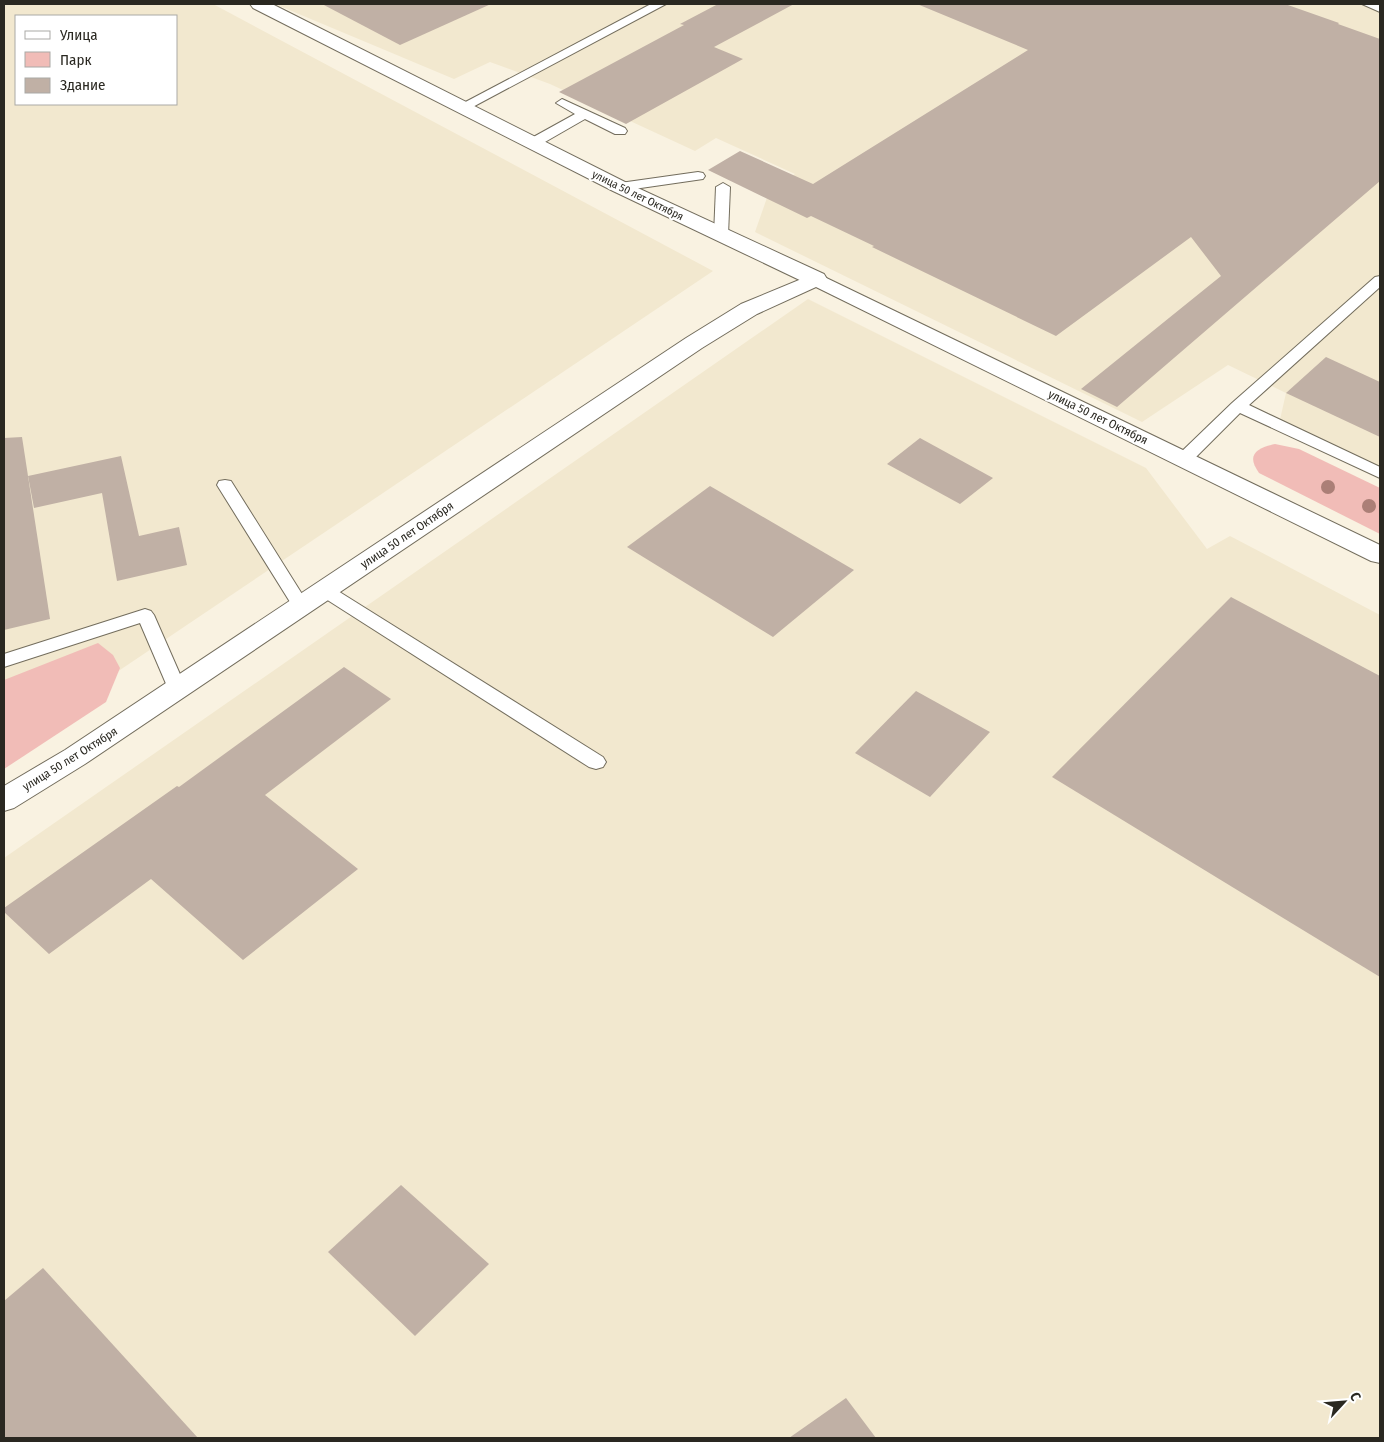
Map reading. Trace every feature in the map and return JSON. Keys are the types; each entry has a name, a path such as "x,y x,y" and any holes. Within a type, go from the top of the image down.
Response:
{"street":[{"name":"улица 50 лет Октября","path":"259,4 620,187 816,279 1380,556"},
{"name":"улица 50 лет Октября","path":"4,800 75,757 694,342 749,310 816,279"}],"lane":[{"path":"462,107 660,4"},
{"path":"1368,4 1380,8"},
{"path":"562,103 620,131"},
{"path":"533,143 584,114"},
{"path":"620,187 698,176"},
{"path":"722,235 723,187"},
{"path":"1184,459 1238,406 1380,280"},
{"path":"1238,406 1380,473"},
{"path":"225,485 301,606"},
{"path":"324,590 596,762"},
{"path":"4,661 145,615 177,688"}],"shaded area":[{"path":"4,4 213,4 713,271 4,748"},
{"path":"275,4 1380,4 1380,471 1279,424 1286,393 1228,365 1142,422 755,232 769,192 795,174 716,138 695,151 550,84 490,62 454,79"},
{"path":"808,299 1146,468 1207,549 1230,536 1380,615 1380,1438 4,1438 4,858"}],"green space":[{"path":"1275,444 1299,449 1380,488 1380,534 1259,473 1253,461 1255,453 1258,450"},
{"path":"98,643 113,655 120,668 106,702 4,769 4,680"}],"building":[{"path":"322,4 491,4 400,45"},
{"path":"718,4 794,4 714,47 743,59 626,124 559,92 684,25 680,24"},
{"path":"917,4 1285,4 1339,23 1380,39 1380,181 1117,407 1081,389 1221,276 1191,237 1056,336 872,247 874,246 811,216 807,218 708,170 740,151 813,184 1028,50"},
{"path":"1326,357 1380,382 1380,437 1286,393"},
{"path":"22,437 50,619 4,630 4,438"},
{"path":"920,438 993,478 960,504 887,464"},
{"path":"121,456 139,536 179,527 187,565 117,581 102,493 34,508 28,476"},
{"path":"710,486 854,570 773,637 627,547"},
{"path":"1231,597 1380,676 1380,977 1052,777"},
{"path":"344,667 391,699 265,795 358,869 243,960 151,879 49,954 4,912 4,908 177,786 179,787"},
{"path":"916,691 990,732 930,797 855,753"},
{"path":"401,1185 489,1264 415,1336 328,1252"},
{"path":"43,1268 198,1438 4,1438 4,1301"},
{"path":"846,1398 876,1438 789,1438"}]}
